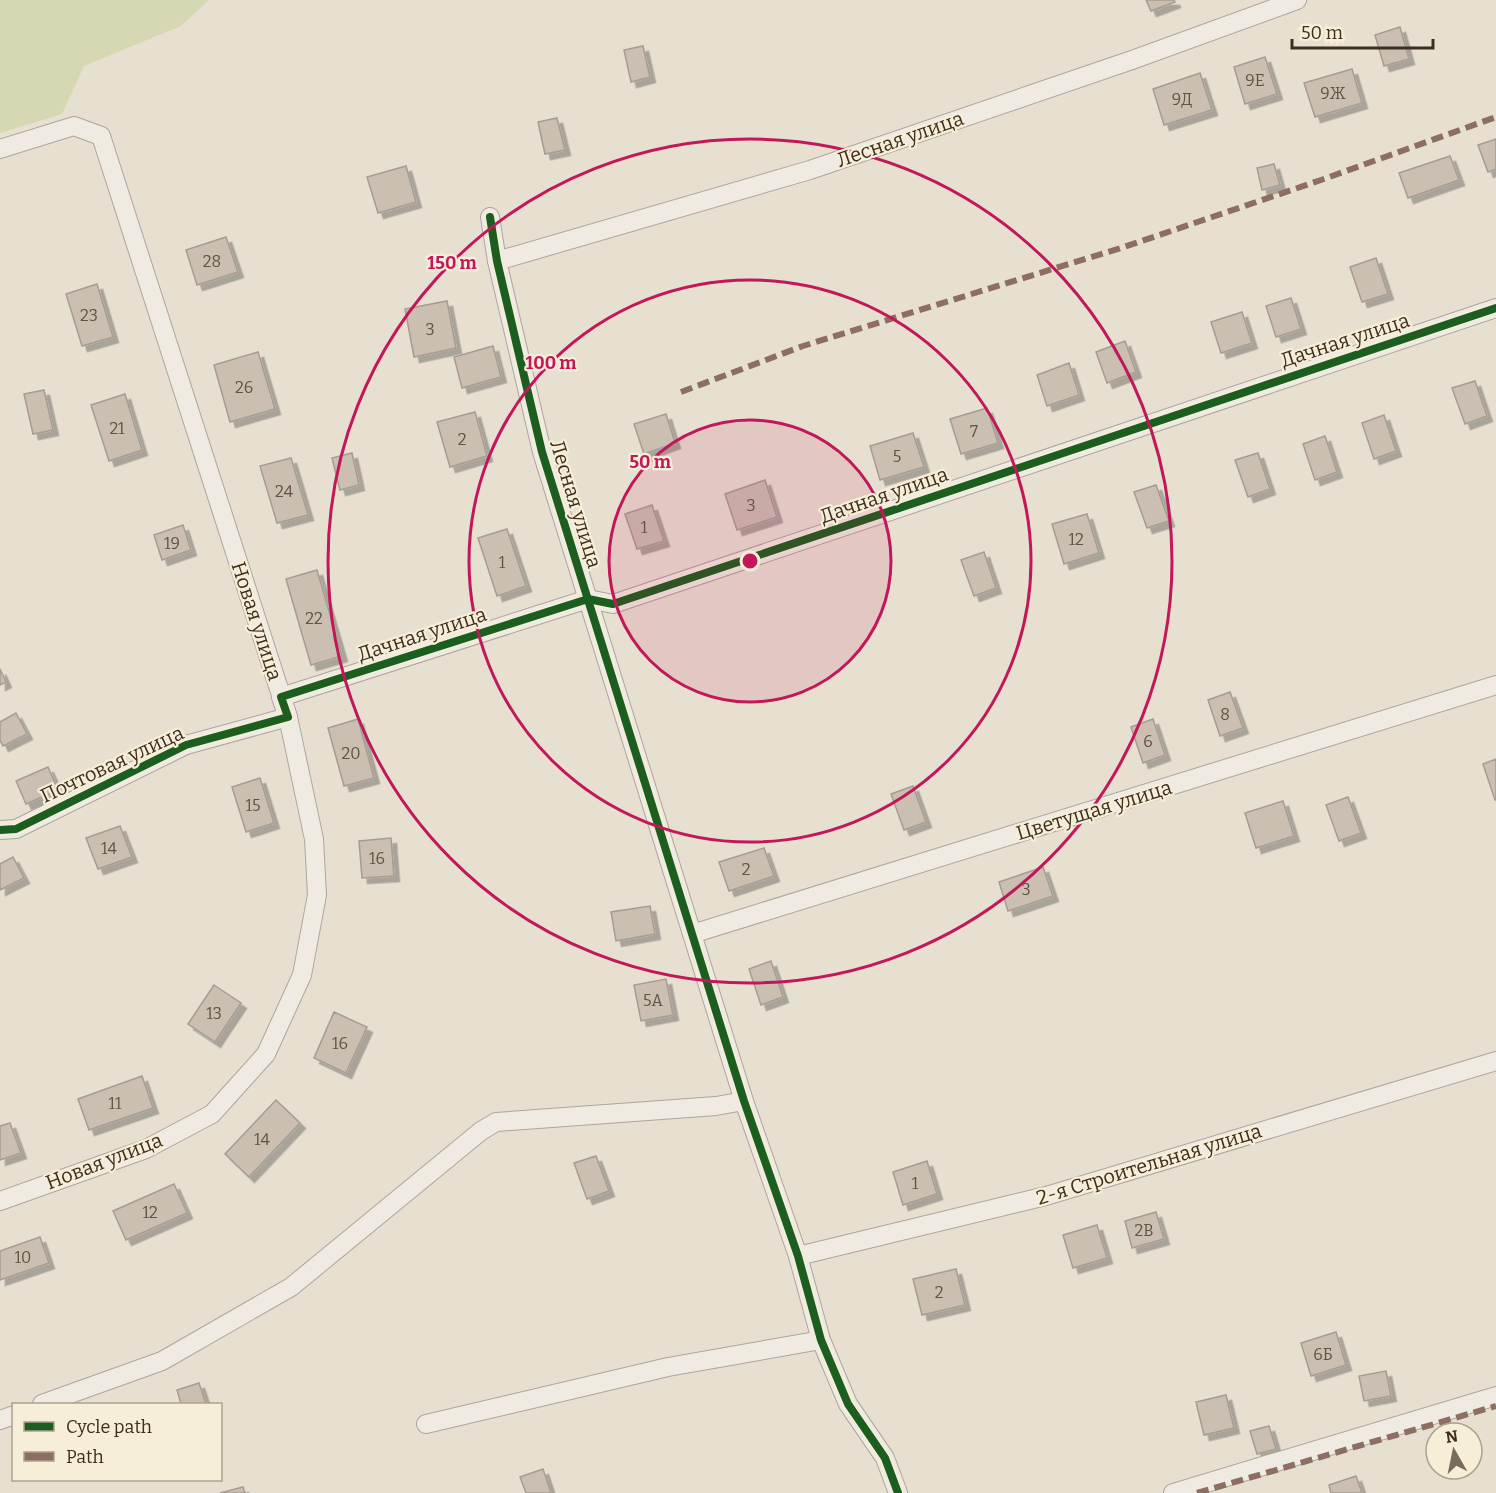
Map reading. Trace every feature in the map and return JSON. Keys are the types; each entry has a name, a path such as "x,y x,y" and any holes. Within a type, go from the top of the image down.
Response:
{"street":[{"name":"Лесная улица","path":"497,261 810,170 1121,64 1297,0"},
{"name":"Новая улица","path":"0,149 74,126 100,136 281,697"},
{"name":"Лесная улица","path":"490,217 497,261 542,452 744,1101 798,1256 821,1340 848,1404 885,1458 898,1493"},
{"name":"Дачная улица","path":"281,697 588,598 613,604 1496,308"},
{"name":"Цветущая улица","path":"692,934 1496,685"},
{"path":"281,697 288,717"},
{"name":"Новая улица","path":"0,1201 146,1149 212,1114 266,1054 302,975 317,895 314,839 288,717"},
{"name":"Почтовая улица","path":"0,830 16,829 186,745 288,717"},
{"name":"2-я Строительная улица","path":"798,1256 1046,1196 1496,1061"},
{"path":"45,1403 162,1361 291,1287 472,1137 496,1122 716,1106 744,1101"},
{"path":"426,1424 668,1367 821,1340"},
{"path":"1173,1493 1496,1396"}],"green space":[{"path":"0,0 209,0 181,26 84,66 62,114 0,133"}],"building":[{"path":"1146,0 1174,0 1175,2 1151,11"},
{"path":"1400,27 1409,59 1384,66 1375,35"},
{"path":"643,46 650,77 631,82 624,50"},
{"path":"1265,57 1277,94 1245,104 1234,67"},
{"path":"1352,69 1362,103 1315,117 1304,83"},
{"path":"1200,73 1212,110 1164,125 1153,89"},
{"path":"557,118 565,150 545,154 538,122"},
{"path":"1496,139 1496,169 1488,172 1478,145"},
{"path":"1450,156 1459,180 1408,198 1399,173"},
{"path":"1274,164 1280,185 1262,190 1257,168"},
{"path":"406,166 416,202 378,213 367,177"},
{"path":"226,237 238,272 197,285 186,250"},
{"path":"1376,258 1388,294 1362,302 1350,267"},
{"path":"97,284 113,337 82,346 66,294"},
{"path":"1291,298 1301,329 1276,337 1266,306"},
{"path":"447,301 456,348 414,357 405,309"},
{"path":"1242,312 1252,343 1221,353 1211,322"},
{"path":"1125,341 1136,372 1107,383 1096,352"},
{"path":"493,346 501,377 462,388 454,357"},
{"path":"258,352 275,409 230,422 214,365"},
{"path":"1069,363 1079,395 1047,406 1037,375"},
{"path":"1475,381 1487,416 1465,424 1452,388"},
{"path":"44,390 53,430 33,434 24,394"},
{"path":"125,394 142,450 109,461 91,405"},
{"path":"987,408 998,443 961,454 950,419"},
{"path":"475,412 487,456 450,467 437,422"},
{"path":"666,414 675,443 644,454 634,424"},
{"path":"1384,415 1396,451 1374,459 1362,423"},
{"path":"913,433 924,467 880,480 870,446"},
{"path":"1325,436 1337,472 1315,480 1303,444"},
{"path":"352,453 359,485 340,490 332,458"},
{"path":"1258,453 1270,489 1248,497 1235,460"},
{"path":"291,458 308,515 277,523 260,466"},
{"path":"765,480 777,517 737,530 725,494"},
{"path":"1156,485 1169,521 1147,528 1134,492"},
{"path":"652,505 664,541 637,549 625,514"},
{"path":"1087,514 1099,553 1064,564 1052,524"},
{"path":"183,525 191,550 162,560 154,535"},
{"path":"507,529 526,586 497,596 478,538"},
{"path":"984,552 996,588 974,596 961,560"},
{"path":"317,570 342,656 311,665 286,579"},
{"path":"0,669 6,682 0,685"},
{"path":"1230,692 1243,728 1220,736 1208,700"},
{"path":"16,713 27,734 3,746 0,740 0,722"},
{"path":"358,719 374,778 344,786 328,728"},
{"path":"1153,719 1165,755 1143,763 1131,727"},
{"path":"1496,759 1496,800 1495,800 1483,764"},
{"path":"48,767 58,790 26,804 16,781"},
{"path":"260,778 274,823 246,832 232,787"},
{"path":"913,786 926,822 904,830 891,794"},
{"path":"1348,797 1361,833 1339,841 1326,805"},
{"path":"1283,801 1294,836 1256,848 1245,813"},
{"path":"120,826 132,857 98,869 86,838"},
{"path":"391,838 394,876 362,878 359,841"},
{"path":"764,848 774,876 729,891 719,862"},
{"path":"13,857 24,878 0,890 0,864"},
{"path":"1043,867 1053,896 1008,911 999,882"},
{"path":"650,906 655,934 616,941 611,912"},
{"path":"771,961 783,997 761,1005 749,969"},
{"path":"666,979 673,1015 641,1021 634,985"},
{"path":"214,985 241,1003 215,1042 188,1024"},
{"path":"334,1012 367,1027 346,1073 314,1058"},
{"path":"142,1076 153,1108 89,1130 78,1099"},
{"path":"276,1100 300,1123 249,1177 225,1154"},
{"path":"10,1123 21,1153 0,1160 0,1126"},
{"path":"596,1156 609,1191 587,1199 574,1163"},
{"path":"927,1161 937,1194 903,1205 893,1172"},
{"path":"174,1184 187,1213 126,1240 113,1211"},
{"path":"1156,1212 1164,1239 1132,1248 1125,1221"},
{"path":"1097,1225 1107,1258 1073,1268 1063,1235"},
{"path":"40,1237 49,1263 0,1280 0,1251"},
{"path":"956,1269 965,1305 922,1315 913,1279"},
{"path":"1336,1332 1346,1365 1311,1376 1301,1343"},
{"path":"1386,1371 1391,1396 1364,1401 1359,1376"},
{"path":"199,1383 206,1403 181,1403 177,1390"},
{"path":"1226,1395 1234,1428 1204,1435 1196,1402"},
{"path":"1269,1426 1276,1449 1257,1454 1250,1431"},
{"path":"543,1469 551,1493 526,1493 520,1477"},
{"path":"1356,1476 1362,1493 1331,1493 1329,1485"},
{"path":"243,1487 245,1493 220,1493"}],"marked path":[{"path":"681,392 803,346 1124,247 1496,117"},
{"path":"1197,1493 1496,1406"}],"cycle path":[{"path":"490,217 497,261 542,452 744,1101 798,1256 821,1340 848,1404 885,1458 898,1493"},
{"path":"0,830 16,829 186,745 288,717 281,697 588,599 613,604 1496,308"}]}
